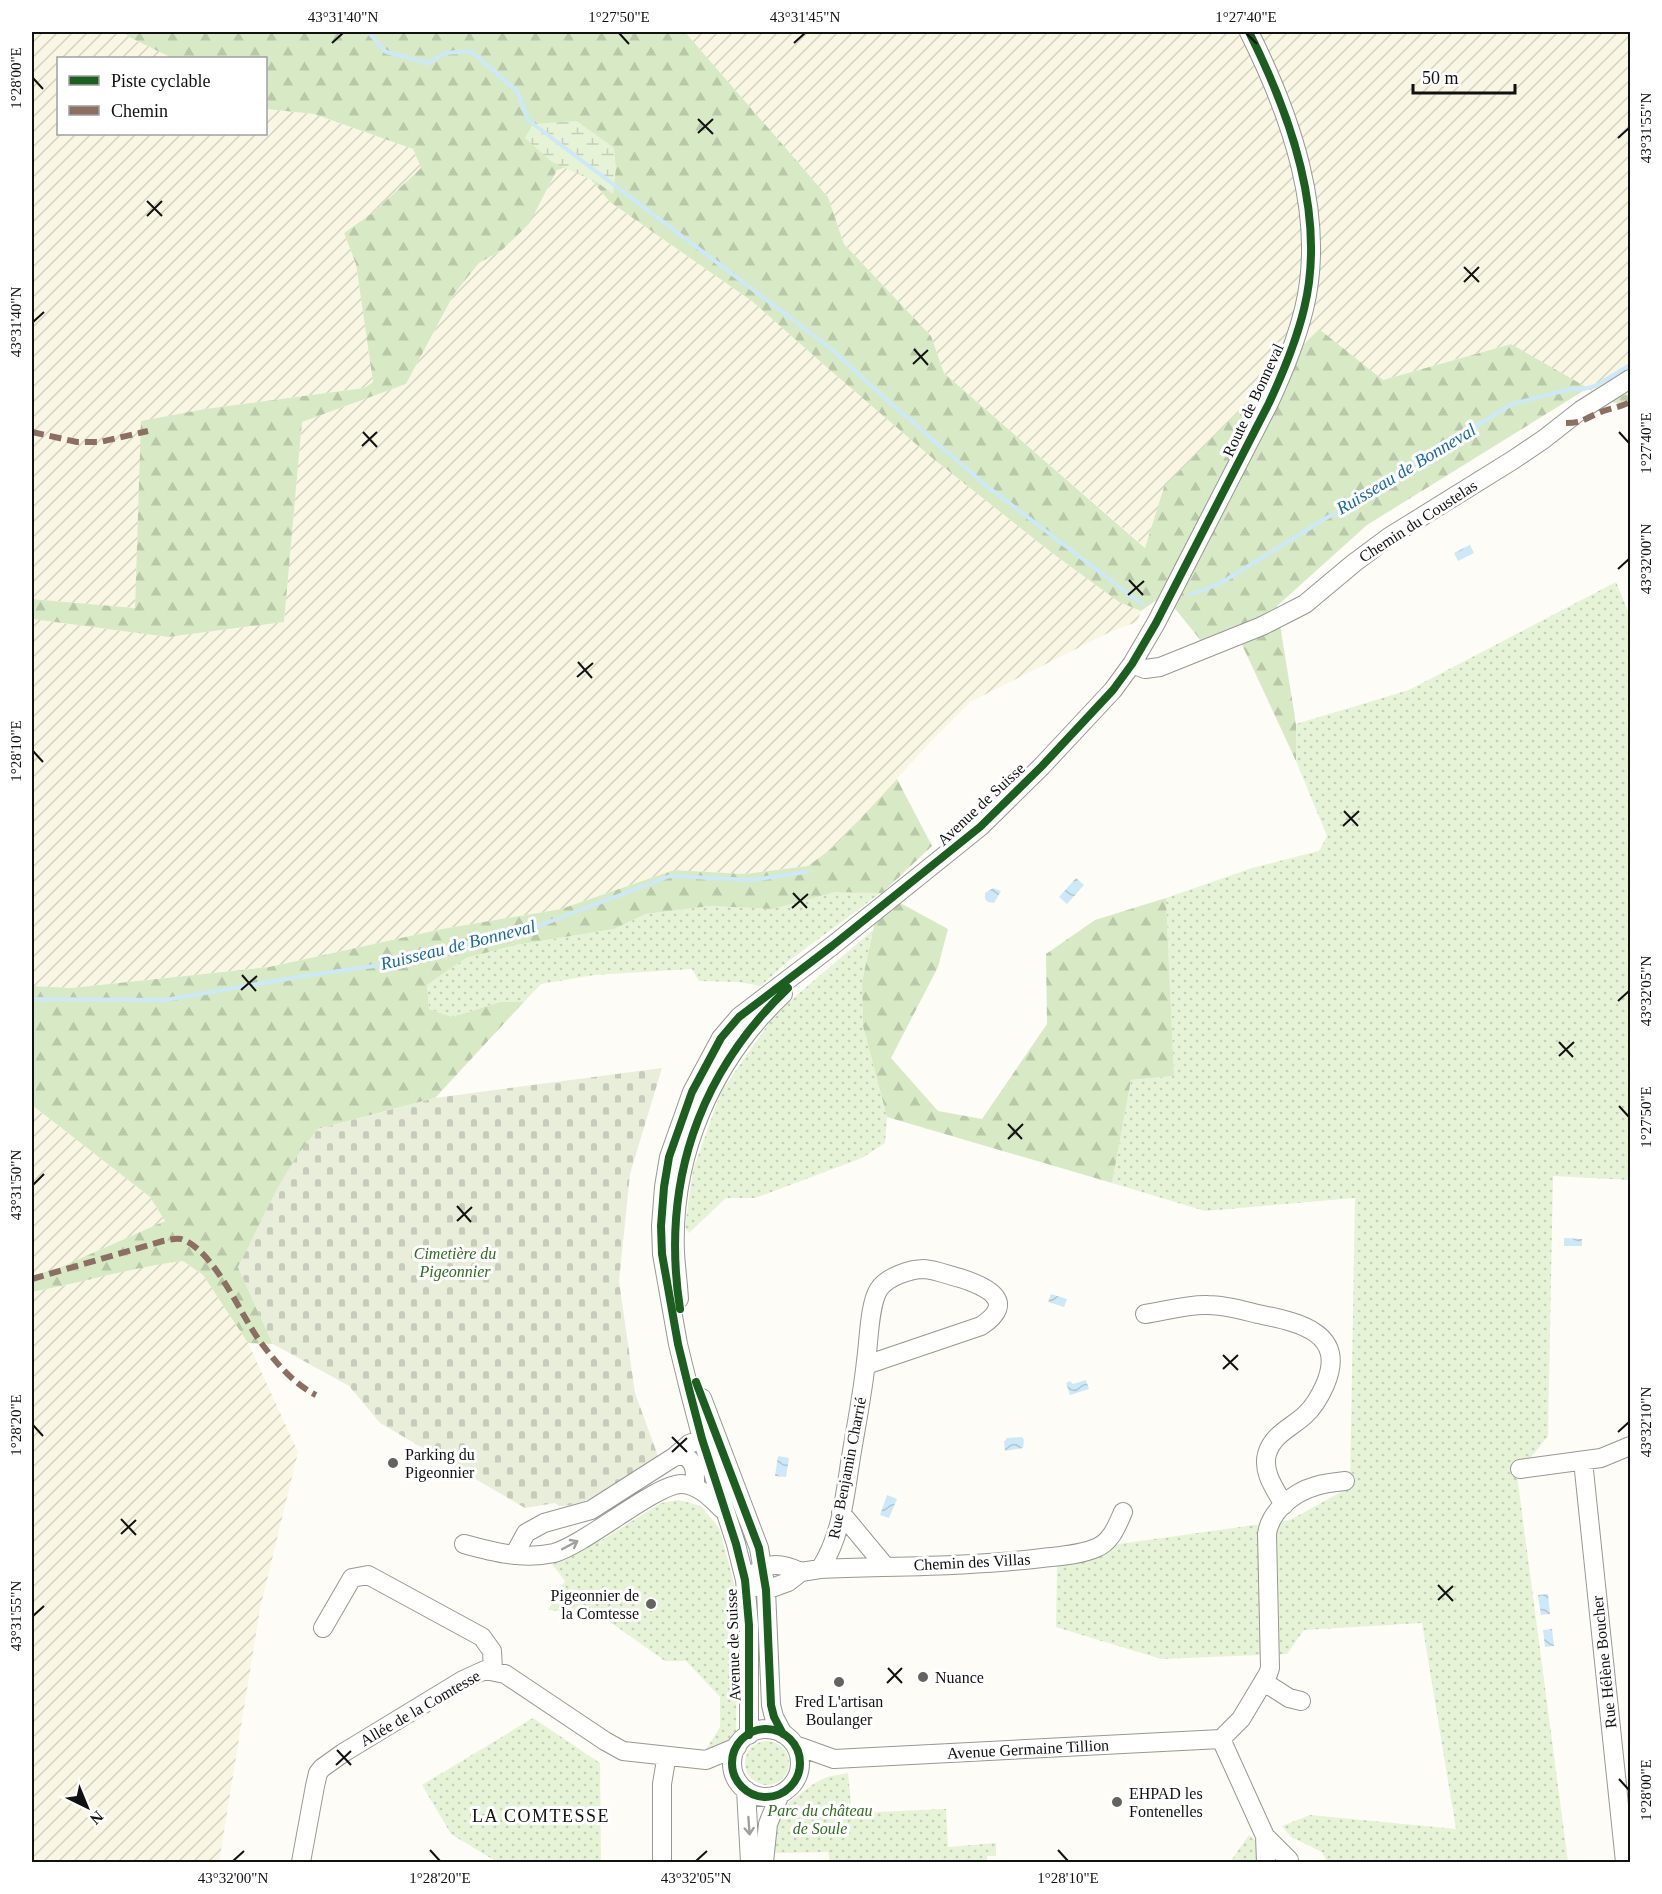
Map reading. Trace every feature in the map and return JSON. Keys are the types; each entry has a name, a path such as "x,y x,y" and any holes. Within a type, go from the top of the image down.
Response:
{"street":[{"name":"Route de Bonneval","path":"1241,32 1263,60"},
{"name":"Route de Bonneval","path":"1132,664 1156,623 1269,404 1289,358 1305,307 1311,248 1301,168 1287,118 1249,32"},
{"name":"Chemin du Coustelas","path":"1132,664 1145,669 1160,667 1262,626 1295,609 1319,593 1354,562 1389,537 1513,460 1581,410 1630,379"},
{"name":"Avenue de Suisse","path":"743,1741 749,1625 744,1580 725,1512 686,1343 675,1252 676,1224 685,1156 700,1111 725,1064 756,1021 832,946 980,826 1089,718 1132,664"},
{"name":"Rue Benjamin Charrié","path":"820,1569 836,1540 878,1290 891,1279 913,1271 931,1270 983,1286 995,1297 997,1303 993,1316 981,1326 866,1365"},
{"path":"1144,1314 1201,1305 1221,1306 1297,1322 1312,1330 1324,1341 1330,1356 1330,1365 1318,1400 1304,1417 1280,1434 1268,1451 1266,1469 1284,1505"},
{"name":"Avenue de Suisse","path":"709,1438 752,1527 766,1590 771,1705 774,1717 789,1739"},
{"path":"514,1555 526,1533 544,1523 591,1510 674,1457 689,1444 709,1438"},
{"path":"1520,1469 1601,1458 1630,1446"},
{"path":"674,1457 683,1455 690,1458 694,1465 695,1487"},
{"name":"Rue Hélène Boucher","path":"1583,1461 1624,1863"},
{"path":"1287,1862 1264,1836 1221,1739 1241,1719 1268,1674 1270,1662 1267,1534 1273,1515 1308,1489 1345,1481"},
{"path":"464,1544 514,1555 536,1556 556,1552 607,1525 662,1490 680,1484 695,1487 725,1512"},
{"name":"Chemin des Villas","path":"762,1567 775,1564 801,1572 885,1566 998,1563 1078,1553 1102,1545 1110,1537 1123,1512"},
{"path":"841,1513 885,1566"},
{"path":"762,1567 744,1580 766,1590"},
{"name":"Chemin des Villas","path":"766,1590 788,1582 801,1572"},
{"path":"323,1628 352,1578 368,1575 482,1637 492,1651 493,1670"},
{"name":"Allée de la Comtesse","path":"301,1863 316,1779 322,1768 485,1670 505,1674 616,1748 665,1757 706,1760 741,1784"},
{"path":"1264,1682 1290,1698 1301,1701"},
{"path":"741,1784 766,1797 780,1794 789,1787 796,1778 800,1760 789,1739 769,1729 762,1730 743,1741 733,1763 741,1784 750,1863"},
{"name":"Avenue Germaine Tillion","path":"789,1739 834,1759"},
{"name":"Avenue Germaine Tillion","path":"796,1778 834,1759 1221,1739"},
{"name":"Allée de la Comtesse","path":"706,1760 743,1741"},
{"path":"662,1863 662,1784 665,1757"},
{"path":"764,1863 767,1830 780,1794"},
{"path":"1264,1836 1266,1863"}],"shaded area":[{"path":"32,32 124,32 129,37 170,57 57,57 57,135 267,135 267,109 314,114 413,149 421,168 375,211 344,233 356,264 373,382 364,388 205,409 142,422 135,608 32,599"},
{"path":"685,32 1215,32 1219,36 1227,32 1630,32 1630,393 1609,401 1510,344 1383,380 1164,487 1146,548 944,373 931,336 844,244 828,197"},
{"path":"578,164 610,202 753,302 931,457 1052,553 1119,602 1141,611 1137,622 1112,631 970,702 836,845 808,866 745,874 674,870 561,909 442,929 269,967 71,988 32,986 32,619 168,637 284,622 302,422 406,384 454,294 479,263 502,250 529,224 557,170"},
{"path":"32,1105 150,1197 165,1221 61,1267 32,1276"},
{"path":"183,1261 203,1275 248,1343 298,1452 260,1609 219,1862 32,1862 32,1292 153,1264"}],"green space":[{"path":"124,32 685,32 828,197 844,244 931,336 944,373 1145,548 1164,487 1319,329 1383,380 1511,344 1588,388 1367,525 1277,606 1296,724 1296,761 1237,634 1202,642 1164,595 1141,611 1119,602 1052,553 931,457 753,302 610,202 578,164 557,170 529,224 502,250 479,263 454,294 406,384 302,422 284,622 168,637 32,619 32,599 135,608 141,421 205,409 364,388 373,382 356,264 344,233 375,211 421,168 413,149 314,114 267,109 267,57 170,57 129,37"},
{"path":"577,121 614,148 616,168 613,194 598,183 552,162 525,138 533,124"},
{"path":"1630,393 1630,407 1609,401"},
{"path":"1616,582 1630,616 1630,1180 1553,1176 1548,1436 1517,1475 1568,1862 1327,1862 1322,1852 1291,1837 1282,1826 1310,1815 1456,1829 1422,1623 1304,1630 1287,1654 1161,1659 1056,1627 1057,1565 1112,1545 1290,1520 1350,1487 1355,1198 1205,1211 1112,1183 1131,1080 1174,1076 1166,898 1252,868 1319,851 1327,836 1296,761 1296,724 1409,690"},
{"path":"897,779 932,846 882,893 948,929 938,967 891,1058 938,1111 982,1119 1047,1024 1046,954 1095,920 1166,898 1174,1076 1131,1080 1112,1183 887,1117 863,1026 862,982 881,893 836,892 773,909 710,906 646,914 614,929 516,945 466,958 427,985 429,1009 452,1017 500,1002 524,1002 435,1098 318,1129 238,1267 273,1344 248,1343 203,1275 183,1261 32,1292 32,1276 61,1267 165,1221 150,1197 32,1105 32,986 71,988 269,967 442,929 561,909 674,870 745,874 808,866 836,845"},
{"path":"836,892 882,892 786,963 761,986 739,982 699,981 692,969 594,975 541,984 524,1002 500,1002 452,1017 429,1009 427,985 466,958 516,945 614,929 646,914 710,906 773,909"},
{"path":"873,930 862,982 863,1026 887,1117 885,1143 862,1158 755,1198 726,1198 689,1233 685,1227 693,1170 721,1092 776,1013"},
{"name":"Cimetière du Pigeonnier","path":"662,1068 630,1174 619,1281 635,1393 658,1456 611,1488 585,1501 572,1505 559,1506 555,1503 525,1508 380,1423 349,1386 273,1344 238,1267 284,1178 305,1144 318,1129 435,1098"},
{"path":"679,1500 701,1506 719,1528 738,1602 736,1732 725,1744 705,1751 720,1727 720,1697 686,1661 665,1661 599,1614 548,1610 565,1581 552,1564 588,1543 602,1540 661,1503"},
{"path":"533,1718 600,1763 601,1862 497,1862 451,1834 422,1785"},
{"path":"767,1741 776,1742 783,1747 788,1754 788,1772 783,1779 776,1784 767,1785 758,1784 751,1779 746,1772 745,1763 746,1754 751,1747 758,1742"},
{"name":"Parc du château de Soule","path":"848,1773 852,1813 946,1809 948,1847 996,1843 996,1856 987,1856 987,1862 830,1862 828,1852 773,1853 777,1826 789,1802 827,1777"},
{"path":"1249,1835 1256,1840 1257,1862 1230,1862"}],"water":[{"path":"1470,545 1474,553 1458,561 1454,553"},
{"path":"1076,878 1084,885 1067,904 1059,897"},
{"path":"993,888 1001,891 994,903 985,899 985,893"},
{"path":"1564,1238 1582,1239 1582,1246 1564,1246"},
{"path":"1051,1294 1067,1299 1064,1307 1048,1302"},
{"path":"1086,1380 1089,1389 1070,1395 1066,1383 1070,1381 1073,1384"},
{"path":"1022,1437 1023,1448 1005,1451 1004,1442 1007,1438"},
{"path":"778,1456 789,1458 786,1477 775,1476"},
{"path":"887,1495 897,1499 889,1518 880,1515"},
{"path":"1548,1594 1550,1614 1541,1615 1538,1595"},
{"path":"1552,1629 1554,1646 1545,1647 1543,1630"}],"waterway":[{"path":"368,32 386,52 428,63 446,53 471,51 518,92 528,120 829,347 984,484 1142,604"},
{"name":"Ruisseau de Bonneval","path":"1190,595 1219,584 1512,404 1571,389 1595,386 1630,365"},
{"name":"Ruisseau de Bonneval","path":"32,999 165,1000 409,961 541,925 670,876 752,880 806,872"}],"marked path":[{"path":"1566,423 1580,421 1630,402"},
{"path":"32,432 77,442 100,442 148,431"},
{"path":"32,1279 163,1241 181,1239 205,1256 216,1270 262,1344 286,1373 316,1395"}],"cycle path":[{"path":"749,1735 749,1625 745,1580 689,1389 678,1344 662,1254 661,1226 669,1157 692,1092 721,1038 739,1017 832,946 980,827 1042,766 1113,690 1132,664 1156,623 1269,403 1301,321 1310,274 1311,238 1308,202 1301,166 1278,97 1249,32"},
{"path":"680,1309 675,1263 676,1219 682,1176 693,1135 709,1095 730,1057 756,1022 788,988"},
{"path":"696,1382 759,1548 766,1590 771,1705 774,1717 783,1734"},
{"path":"766,1729 779,1732 790,1739 797,1750 800,1763 797,1776 790,1787 779,1794 766,1797 753,1794 742,1787 735,1776 732,1763 735,1750 742,1739 753,1732 766,1729"}],"place":[{"name":"Parking du Pigeonnier","path":"393,1463"},
{"name":"Pigeonnier de la Comtesse","path":"651,1604"},
{"name":"Nuance","path":"923,1677"},
{"name":"Fred L'artisan Boulanger","path":"839,1682"},
{"name":"EHPAD les Fontenelles","path":"1117,1802"}],"district":[{"name":"LA COMTESSE","path":"541,1816"}]}
